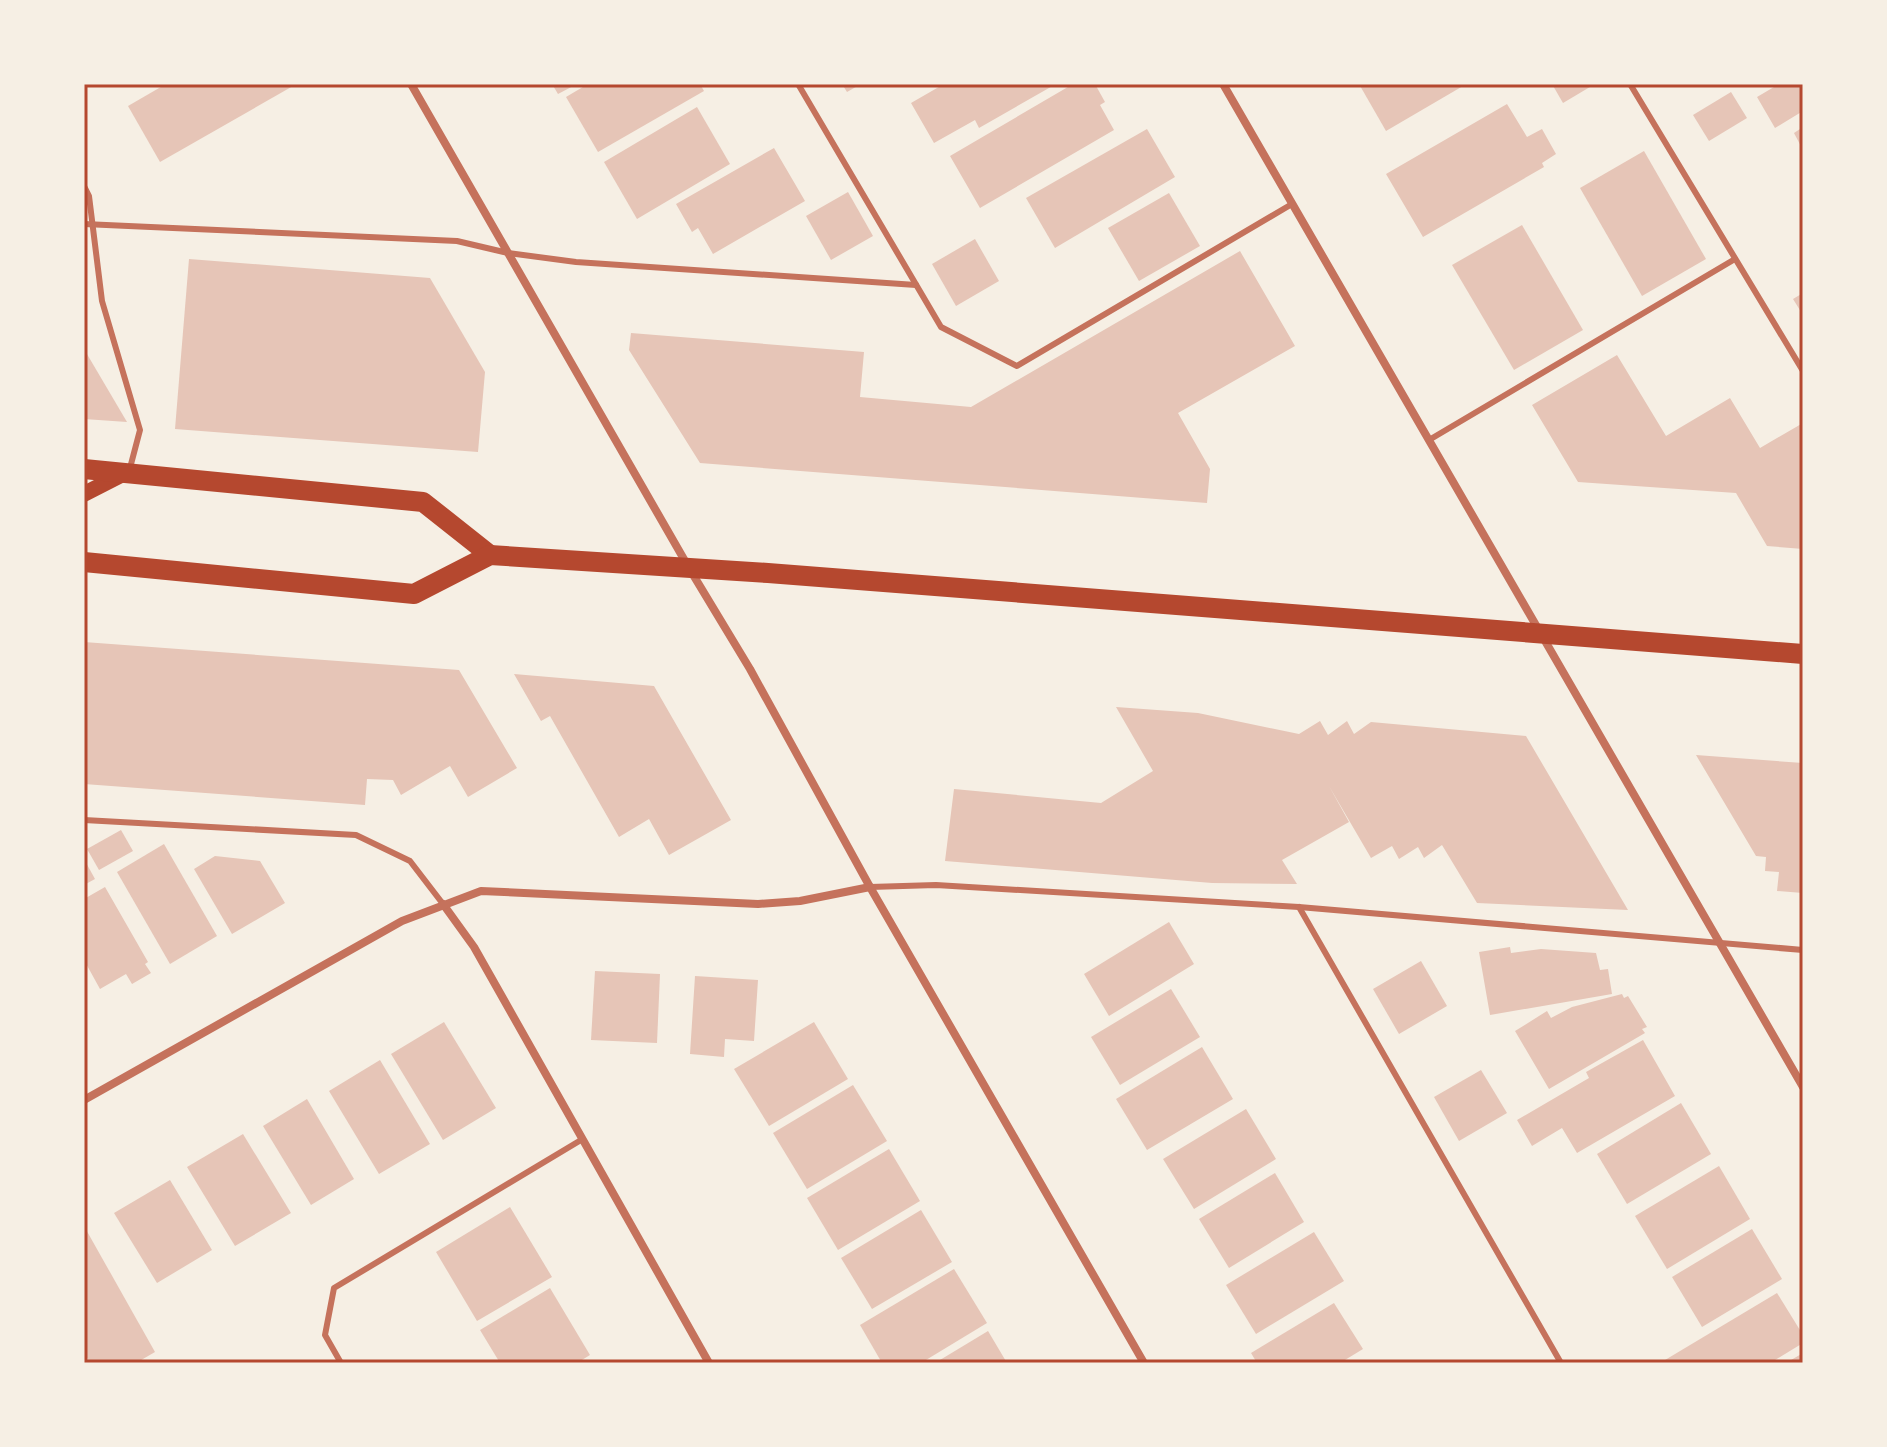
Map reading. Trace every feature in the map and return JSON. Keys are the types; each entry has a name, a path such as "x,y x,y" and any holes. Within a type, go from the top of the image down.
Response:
{"main road":[{"path":"84,469 423,502 490,555"},
{"path":"84,494 129,471"},
{"path":"84,562 414,594 490,555 1803,654"}],"street":[{"path":"411,84 750,669 870,887 1144,1363"},
{"path":"1223,84 1803,1087"},
{"path":"84,1100 402,921 481,891 758,904 812,899 870,887"},
{"path":"443,904 474,947 709,1363"}],"lane":[{"path":"798,84 941,327 1017,366 1292,204"},
{"path":"1630,84 1803,371"},
{"path":"84,186 89,196 102,301 140,430 129,471"},
{"path":"84,224 457,241 508,253 576,262 916,285"},
{"path":"1429,440 1735,259"},
{"path":"84,820 356,835 410,861 443,904"},
{"path":"870,887 936,885 1299,907 1803,950"},
{"path":"1299,907 1561,1363"},
{"path":"341,1363 325,1335 334,1288 581,1140"}],"building":[{"path":"166,84 293,86 160,162 128,106"},
{"path":"552,84 577,84 558,94"},
{"path":"588,84 700,84 704,91 598,152 566,97"},
{"path":"842,84 861,84 847,92"},
{"path":"944,84 1056,84 979,128 975,120 934,143 911,103"},
{"path":"1073,84 1095,84 1105,102 1100,105 1114,130 980,208 950,156"},
{"path":"1359,84 1462,84 1463,86 1386,131"},
{"path":"1552,84 1595,84 1563,103"},
{"path":"1772,84 1803,84 1803,111 1775,128 1757,97 1774,87"},
{"path":"1731,92 1747,118 1709,141 1693,115"},
{"path":"1507,104 1527,137 1542,129 1556,154 1542,163 1544,167 1423,237 1386,174"},
{"path":"697,107 730,164 637,219 604,162"},
{"path":"1803,127 1803,150 1794,133"},
{"path":"1147,129 1175,177 1055,248 1026,198"},
{"path":"774,148 805,201 713,254 698,228 692,232 676,204"},
{"path":"1644,151 1706,259 1642,296 1580,188"},
{"path":"848,192 873,236 831,260 806,216"},
{"path":"1169,193 1200,246 1139,281 1108,228"},
{"path":"1522,225 1583,330 1514,370 1452,265"},
{"path":"975,239 999,281 956,306 932,264"},
{"path":"1240,251 1295,346 1178,413 1210,469 1207,503 700,463 629,350 631,333 864,352 860,397 971,407"},
{"path":"189,259 430,278 485,372 478,452 175,429"},
{"path":"1803,293 1803,315 1793,299"},
{"path":"84,349 127,422 84,419"},
{"path":"1617,355 1666,436 1730,398 1760,448 1803,423 1803,549 1767,546 1736,493 1578,482 1532,405"},
{"path":"84,642 459,670 517,768 468,797 450,766 401,795 393,780 367,779 365,805 84,784"},
{"path":"514,674 654,686 731,820 669,855 649,819 619,837 550,716 541,721"},
{"path":"1116,707 1198,713 1299,734 1320,721 1328,735 1347,721 1354,734 1371,722 1526,736 1628,910 1477,903 1442,845 1424,858 1418,847 1399,859 1392,846 1371,858 1329,786 1349,822 1282,860 1297,884 1212,883 945,861 954,789 1101,803 1153,771"},
{"path":"1696,755 1803,763 1803,893 1777,891 1779,872 1765,871 1766,857 1756,856"},
{"path":"121,830 133,851 99,870 87,849"},
{"path":"164,844 217,936 170,964 117,872"},
{"path":"215,856 260,861 285,903 232,934 194,869"},
{"path":"84,859 95,879 84,885"},
{"path":"105,887 148,962 145,964 151,973 132,984 126,974 100,989 84,960 84,899"},
{"path":"1169,922 1194,964 1109,1016 1084,974"},
{"path":"1510,947 1511,953 1541,949 1596,953 1600,970 1608,969 1612,994 1490,1015 1479,952"},
{"path":"1421,961 1447,1006 1399,1034 1373,989"},
{"path":"595,971 660,974 657,1043 591,1040"},
{"path":"695,976 758,980 754,1041 725,1039 724,1057 690,1054"},
{"path":"1171,989 1200,1037 1120,1085 1091,1037"},
{"path":"1622,994 1624,998 1628,996 1647,1027 1642,1029 1645,1033 1549,1089 1515,1031 1547,1011 1551,1018 1572,1007"},
{"path":"444,1022 496,1108 443,1140 391,1054"},
{"path":"814,1022 848,1079 769,1126 734,1069"},
{"path":"1643,1040 1675,1096 1577,1153 1562,1128 1532,1146 1517,1120 1589,1078 1586,1072"},
{"path":"1202,1047 1233,1099 1147,1150 1116,1099"},
{"path":"380,1060 430,1144 379,1174 329,1091"},
{"path":"1481,1070 1507,1113 1459,1141 1434,1097"},
{"path":"853,1085 887,1141 807,1189 773,1133"},
{"path":"307,1099 354,1179 311,1205 263,1126"},
{"path":"1681,1103 1711,1154 1627,1204 1597,1154"},
{"path":"1246,1109 1276,1159 1194,1209 1163,1159"},
{"path":"243,1134 291,1213 235,1246 187,1167"},
{"path":"889,1149 920,1201 838,1250 807,1198"},
{"path":"1719,1166 1750,1219 1667,1269 1635,1216"},
{"path":"1275,1173 1304,1222 1229,1268 1199,1219"},
{"path":"170,1180 212,1250 157,1283 114,1213"},
{"path":"510,1207 552,1277 477,1321 436,1252"},
{"path":"921,1210 952,1262 872,1309 841,1258"},
{"path":"84,1226 155,1352 136,1363 90,1363 84,1352"},
{"path":"1752,1229 1782,1279 1702,1327 1672,1277"},
{"path":"1314,1232 1344,1281 1256,1334 1226,1285"},
{"path":"954,1269 987,1323 921,1363 882,1363 860,1325"},
{"path":"550,1288 590,1355 577,1363 500,1363 480,1330"},
{"path":"1777,1293 1803,1335 1803,1343 1770,1363 1660,1363"},
{"path":"1334,1303 1363,1349 1340,1363 1257,1363 1251,1353"},
{"path":"988,1331 1007,1363 935,1363"},
{"path":"1803,1353 1803,1363 1786,1363"}]}
